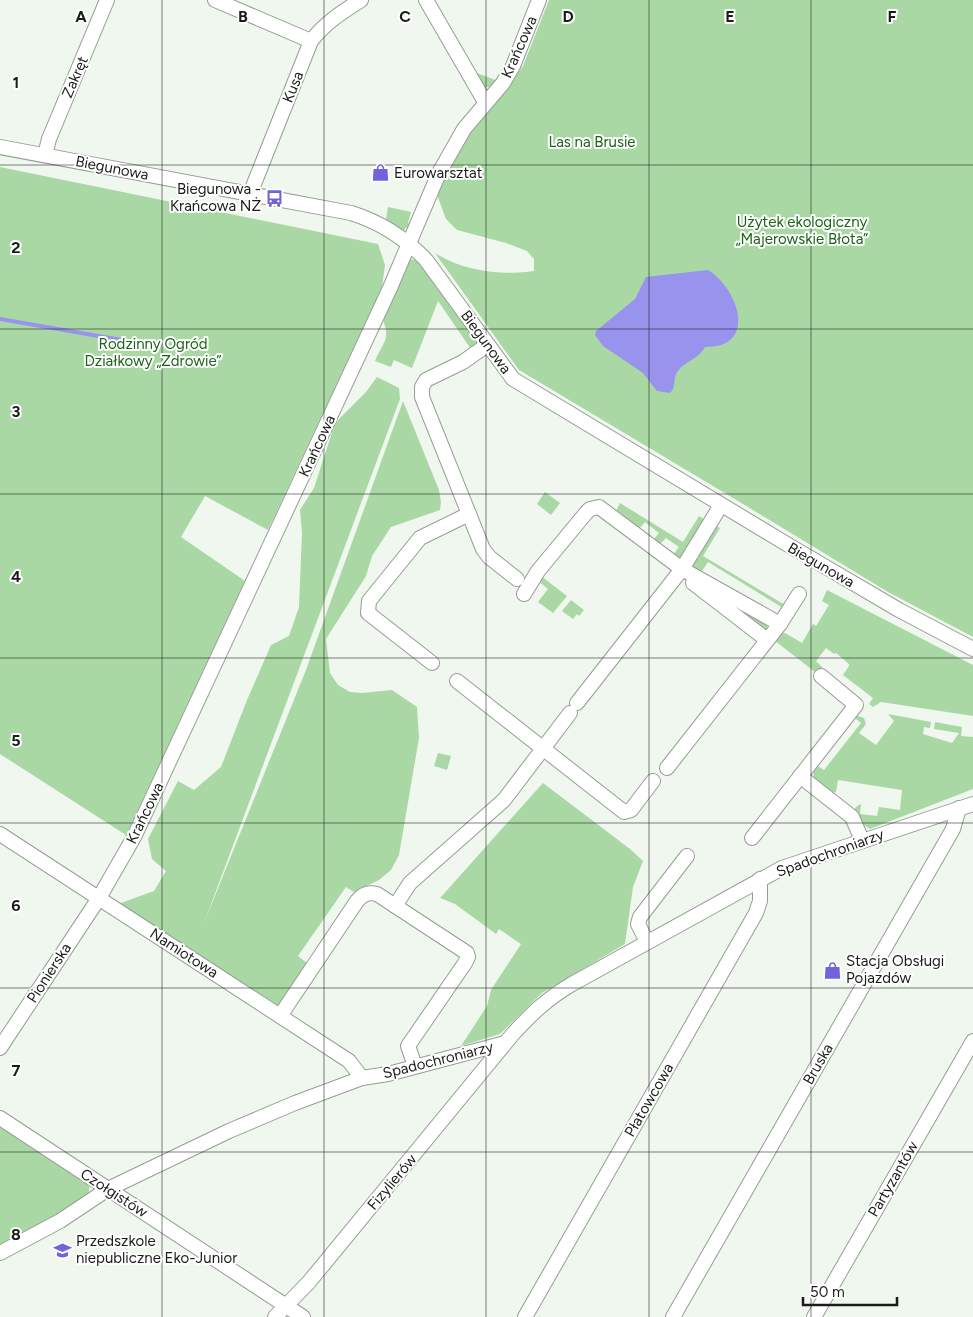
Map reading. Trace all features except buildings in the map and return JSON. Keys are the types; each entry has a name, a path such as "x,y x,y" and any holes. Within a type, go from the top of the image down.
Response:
{"street":[{"name":"Zakręt","path":"45,155 49,139 107,0"},
{"path":"216,0 312,41"},
{"name":"Kusa","path":"250,194 312,41 319,30 330,20 361,0"},
{"path":"426,0 485,102"},
{"name":"Krańcowa","path":"99,898 145,815 409,244 445,161 464,128 503,83 514,66 539,0"},
{"name":"Biegunowa","path":"0,147 351,213 382,226 409,244 431,266 506,372 517,381 899,610 973,649"},
{"path":"487,345 463,362 426,380 422,387 422,397 482,549 489,557 517,579"},
{"path":"395,906 410,884 504,800 682,569 721,505"},
{"path":"524,594 538,572 586,513 595,508 602,508 682,569 780,624"},
{"path":"432,663 368,613 367,608 369,601 420,538 469,514"},
{"path":"682,569 691,582 767,640"},
{"path":"666,768 780,624 799,594"},
{"path":"752,838 856,705 821,676"},
{"path":"457,681 624,812 631,810 653,781"},
{"path":"800,776 852,817 862,840"},
{"name":"Spadochroniarzy","path":"0,1253 60,1220 108,1189 278,1110 362,1078 388,1074 506,1043 532,1013 548,999 572,984 760,879 794,863 973,804"},
{"name":"Bruska","path":"673,1317 953,829 959,808"},
{"name":"Namiotowa","path":"0,834 349,1061 362,1078"},
{"path":"647,942 638,924 640,917 687,856"},
{"name":"Płatowcowa","path":"525,1317 756,913 760,901 760,879"},
{"path":"280,1016 361,897 370,892 377,894 468,953 468,957 408,1046 415,1066"},
{"name":"Pionierska","path":"0,1048 99,898"},
{"name":"Partyzantów","path":"814,1317 973,1041"},
{"name":"Fizylierów","path":"274,1317 309,1282 506,1043"},
{"name":"Czołgistów","path":"0,1118 303,1317"}],"green space":[{"name":"Użytek ekologiczny „Majerowskie Błota”","path":"549,0 973,0 973,637 888,592 519,370 435,253 458,264 483,271 509,273 534,271 534,259 527,251 506,243 457,230 446,219 437,195 441,182 459,148 523,66"},
{"path":"474,72 498,81 491,87 484,87"},
{"name":"Rodzinny Ogród Działkowy „Zdrowie”","path":"0,167 378,244 385,265 382,287 268,530 205,496 181,537 245,581 126,835 0,754"},
{"path":"388,207 411,212 408,223 410,224 404,230 386,220"},
{"path":"409,259 417,260 422,266 478,344 473,352 438,301 412,368 394,360 391,367 375,361 386,336 382,317"},
{"path":"377,377 399,388 400,399 204,923 306,670 403,401 439,490 440,510 391,527 372,556 366,576 326,639 330,673 338,685 350,692 362,693 392,690 417,707 419,738 399,855 391,870 379,880 354,892 346,887 298,956 307,963 277,1007 118,904 154,891 166,871 152,859 148,839 178,781 194,790 221,767 271,645 289,636 299,607 302,533 300,510 314,488 335,423 366,392"},
{"path":"545,492 560,503 551,515 537,504"},
{"path":"620,503 683,542 699,516 706,520 682,557 678,558 673,555 679,547 666,538 660,544 653,540 659,533 645,522 639,529 616,511"},
{"path":"716,526 720,528 703,556 785,605 783,608 708,562 702,571 693,568 692,565"},
{"path":"541,576 567,596 553,613 538,602 548,589 537,580"},
{"path":"698,583 767,622 766,631"},
{"path":"827,590 973,665 973,716 881,702 873,707 869,704 873,698 843,675 849,664 836,653 834,654 826,648 816,661 823,668 815,672 774,640 780,633 785,633 802,643 813,624 816,626 829,605 822,601"},
{"path":"571,600 584,610 573,619 562,611"},
{"path":"888,714 931,722 930,728 924,727 923,734 952,743 959,733 934,729 935,722 962,727 961,736 973,737 973,789 870,829 864,825 854,810 857,806 861,804 860,814 877,816 879,807 900,810 902,790 838,780 836,792 831,793 814,779 813,770 816,765 824,770 861,723 854,717 864,718 866,724 859,733 876,745 894,721"},
{"path":"438,753 451,756 447,770 434,766"},
{"path":"543,783 643,861 633,887 625,944 542,993 500,1034 461,1046 487,1006 491,990 521,944 499,929 496,934 455,904 440,898"},
{"path":"0,1125 87,1182 89,1190 88,1195 82,1202 0,1246"}],"shaded area":[{"path":"708,270 728,290 738,316 738,328 732,338 722,345 705,347 681,368 676,374 670,393 657,391 643,373 603,346 595,335 596,331 635,299 646,277"}],"waterway":[{"path":"0,319 133,342"}],"place":[{"name":"Eurowarsztat","path":"380,173"},
{"name":"Biegunowa - Krańcowa NŻ","path":"275,198"},
{"name":"Stacja Obsługi Pojazdów","path":"832,970"},
{"name":"Przedszkole niepubliczne Eko-Junior","path":"62,1250"}],"park label":[{"name":"Las na Brusie","path":"592,142"}]}
